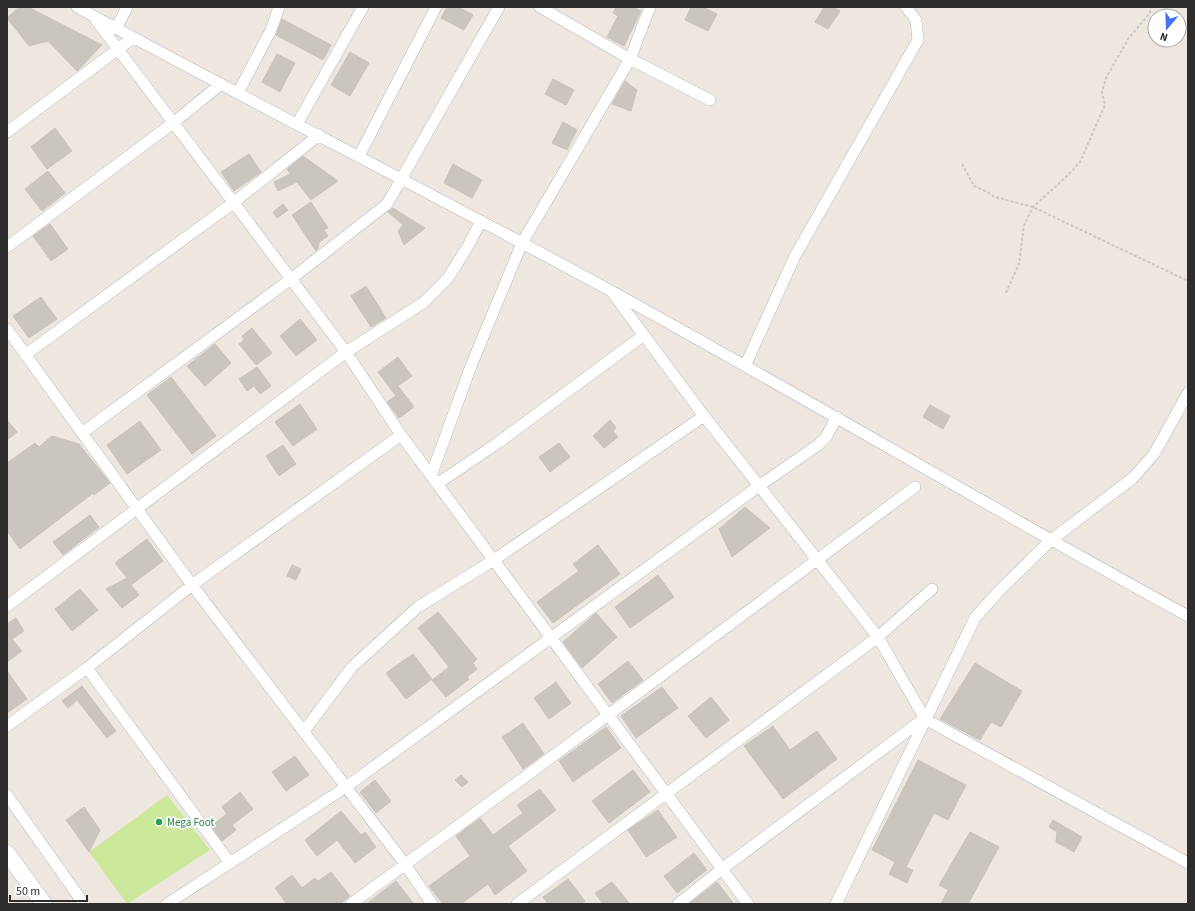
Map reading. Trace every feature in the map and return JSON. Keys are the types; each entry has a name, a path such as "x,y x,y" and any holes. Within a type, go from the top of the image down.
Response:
{"main road":[{"path":"7,853 44,904"}],"street":[{"path":"77,7 133,38 402,178 612,291 1188,616"},
{"path":"116,29 127,7"},
{"path":"238,93 271,30 279,7"},
{"path":"297,124 363,7"},
{"path":"359,156 436,7"},
{"path":"82,433 291,279 387,204 499,7"},
{"path":"540,7 630,59 710,100"},
{"path":"434,480 471,366 522,243 630,59 650,7"},
{"path":"746,366 795,256 918,40 916,20 906,7"},
{"path":"93,16 346,352 401,435 748,904"},
{"path":"7,132 133,38"},
{"path":"7,247 173,123 221,84"},
{"path":"25,355 233,202 319,135"},
{"path":"7,606 346,352 423,303 448,278 468,246 481,221"},
{"path":"612,291 704,416 878,637 925,719 1188,863"},
{"path":"7,329 192,585 405,864 432,904"},
{"path":"434,480 499,442 644,335"},
{"path":"836,904 975,618 997,593 1051,540 1133,478 1154,454 1188,393"},
{"path":"304,731 352,667 418,607 494,560 704,416"},
{"path":"167,904 346,787 759,486 818,446 826,438 837,417"},
{"path":"7,726 87,668 192,585 401,435"},
{"path":"350,904 915,487"},
{"path":"516,904 878,637 932,589"},
{"path":"87,668 230,863"},
{"path":"678,904 722,868 925,719"},
{"path":"7,795 84,904"}],"path":[{"path":"1006,293 1018,264 1024,225 1033,207 1080,162 1105,105 1102,92 1106,78 1128,39 1150,13 1151,7"},
{"path":"962,164 974,186 995,197 1033,207 1188,281"}],"green space":[{"name":"Mega Foot","path":"167,795 210,850 127,904 89,852"}],"building":[{"path":"19,7 28,7 102,45 77,71 48,41 29,46 7,18"},
{"path":"447,7 458,7 473,15 464,30 441,18"},
{"path":"616,7 633,7 641,11 624,46 607,37 618,16 613,13"},
{"path":"691,7 703,7 717,14 708,31 685,20"},
{"path":"824,7 833,7 840,11 828,29 815,22"},
{"path":"282,19 331,45 323,60 276,35"},
{"path":"350,52 369,63 350,96 331,85"},
{"path":"277,54 295,63 280,92 262,82"},
{"path":"553,79 574,90 566,105 545,94"},
{"path":"625,81 637,90 631,111 612,104"},
{"path":"563,122 577,130 567,150 552,143"},
{"path":"55,128 72,151 47,169 31,147"},
{"path":"249,154 261,172 234,191 221,172"},
{"path":"303,156 338,181 311,200 297,182 278,191 274,182 290,174 287,169"},
{"path":"453,164 482,180 472,198 444,183"},
{"path":"48,171 65,193 42,211 25,189"},
{"path":"311,202 328,228 324,230 328,236 319,242 318,249 316,251 292,215"},
{"path":"283,204 288,210 277,218 273,212"},
{"path":"393,208 425,228 404,245 398,231 403,225 388,212"},
{"path":"50,224 68,249 51,261 33,236"},
{"path":"366,286 386,318 371,327 351,296"},
{"path":"41,297 57,319 29,338 13,316"},
{"path":"300,319 317,340 296,356 280,336"},
{"path":"252,328 272,353 256,365 239,344 244,340 242,336"},
{"path":"215,344 231,363 205,386 187,366"},
{"path":"398,357 412,376 398,386 414,407 399,418 387,402 396,396 378,372"},
{"path":"257,367 271,386 260,394 254,386 247,391 239,379"},
{"path":"171,377 216,436 192,454 147,395"},
{"path":"300,404 317,429 293,446 275,422"},
{"path":"930,405 950,416 943,429 923,417"},
{"path":"7,420 17,432 7,440"},
{"path":"610,420 616,428 613,431 618,437 604,448 593,436"},
{"path":"140,421 161,450 127,474 107,445"},
{"path":"52,436 79,444 110,483 94,495 93,493 20,549 7,531 7,463 35,443 39,447"},
{"path":"559,443 570,457 550,472 539,457"},
{"path":"283,445 296,464 279,476 266,456"},
{"path":"745,507 770,528 732,557 719,529"},
{"path":"90,515 99,527 63,555 53,542"},
{"path":"147,539 163,561 131,585 139,595 122,608 106,589 127,578 115,563"},
{"path":"598,545 620,574 553,623 537,602 579,571 573,564"},
{"path":"292,565 301,569 296,580 287,576"},
{"path":"658,575 674,597 630,628 615,607"},
{"path":"80,589 98,610 72,631 55,609"},
{"path":"438,612 477,659 473,663 477,669 467,677 469,679 446,697 432,680 449,667 418,628"},
{"path":"596,613 617,637 582,668 563,642"},
{"path":"16,618 24,631 12,639 22,651 7,662 7,624"},
{"path":"413,654 432,679 406,699 386,673"},
{"path":"628,661 643,680 612,703 598,684"},
{"path":"975,663 1022,691 1001,727 991,722 980,740 940,719"},
{"path":"7,671 27,699 7,713"},
{"path":"556,682 571,703 549,719 534,698"},
{"path":"82,686 116,731 107,738 77,700 68,708 62,701"},
{"path":"662,687 678,708 636,738 621,716"},
{"path":"711,697 729,720 706,738 688,716"},
{"path":"523,723 544,754 523,769 502,737"},
{"path":"773,726 790,750 817,731 837,759 783,799 744,746"},
{"path":"606,727 621,748 573,782 559,761"},
{"path":"295,756 309,775 286,791 272,772"},
{"path":"918,760 966,785 948,820 934,813 906,867 913,870 907,883 889,874 895,862 872,850"},
{"path":"633,770 650,792 609,823 592,801"},
{"path":"461,775 468,782 462,787 455,780"},
{"path":"375,780 391,801 376,813 360,792"},
{"path":"540,789 556,810 508,846 527,871 495,895 488,884 461,904 443,904 429,886 470,856 456,836 480,818 493,835 523,813 517,805"},
{"path":"240,792 253,809 232,825 236,830 222,841 211,826 227,814 222,807"},
{"path":"84,807 100,830 89,852 66,820"},
{"path":"658,810 677,837 646,857 628,830"},
{"path":"341,811 361,835 365,832 376,847 355,863 337,840 317,856 305,840"},
{"path":"1053,820 1082,837 1074,852 1056,842 1057,832 1049,827"},
{"path":"970,832 999,847 968,904 941,904 948,890 939,885"},
{"path":"694,853 707,870 677,893 664,876"},
{"path":"331,872 350,896 340,904 287,904 275,888 292,875 302,888 315,878 318,881"},
{"path":"568,879 585,901 580,904 548,904 543,897"},
{"path":"396,881 414,904 366,904"},
{"path":"612,882 630,904 603,904 595,893"},
{"path":"717,882 734,904 689,904 716,883"}],"place":[{"name":"Mega Foot","path":"159,822"}]}
